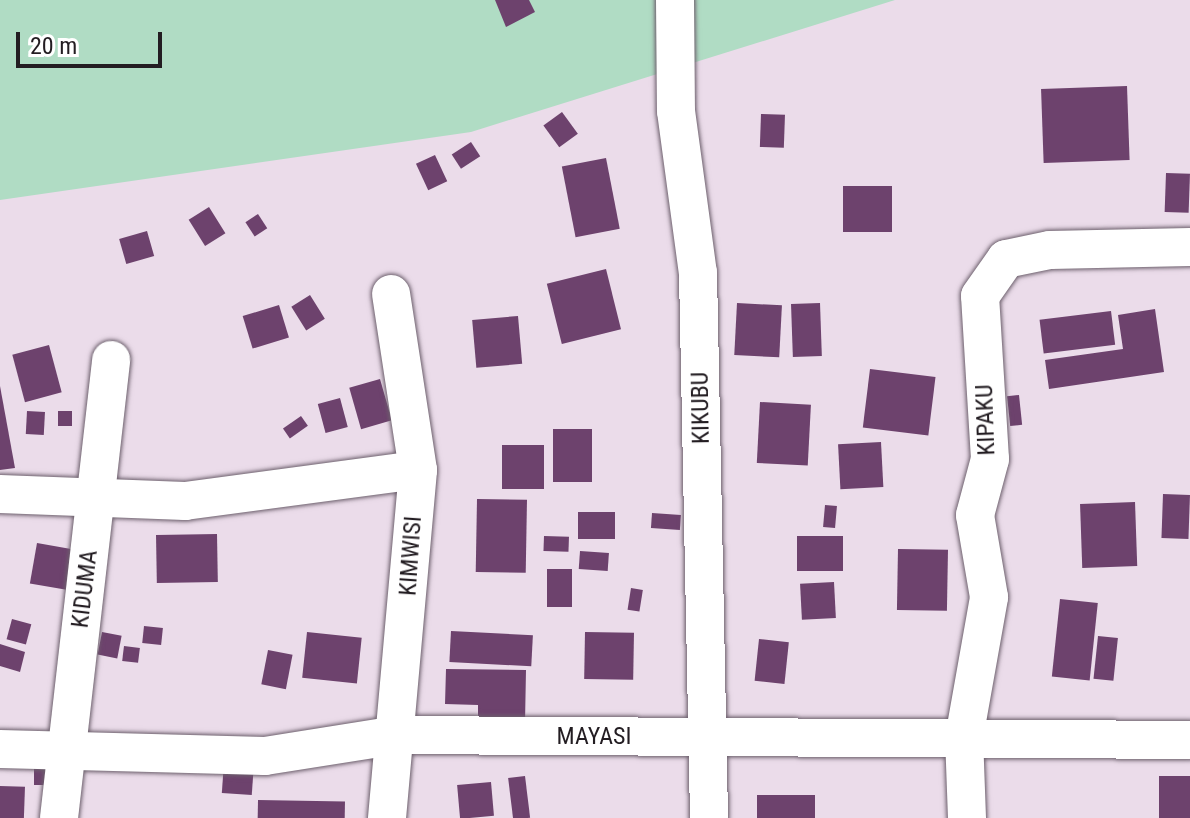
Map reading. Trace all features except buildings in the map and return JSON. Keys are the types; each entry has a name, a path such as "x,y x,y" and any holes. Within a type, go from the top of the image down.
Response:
{"street":[{"name":"KIKUBU","path":"675,0 676,111 698,273 709,818"},
{"name":"KIPAKU","path":"967,818 964,738 989,597 975,515 990,459 980,296 1006,259 1050,250 1190,247"},
{"name":"KIMWISI","path":"387,818 398,735 418,470 391,294"},
{"name":"KIDUMA","path":"59,818 111,360"},
{"path":"0,494 185,501 418,470"},
{"name":"MAYASI","path":"0,749 265,756 398,735 1190,740"}],"green space":[{"path":"0,0 895,0 471,132 0,200"}]}
